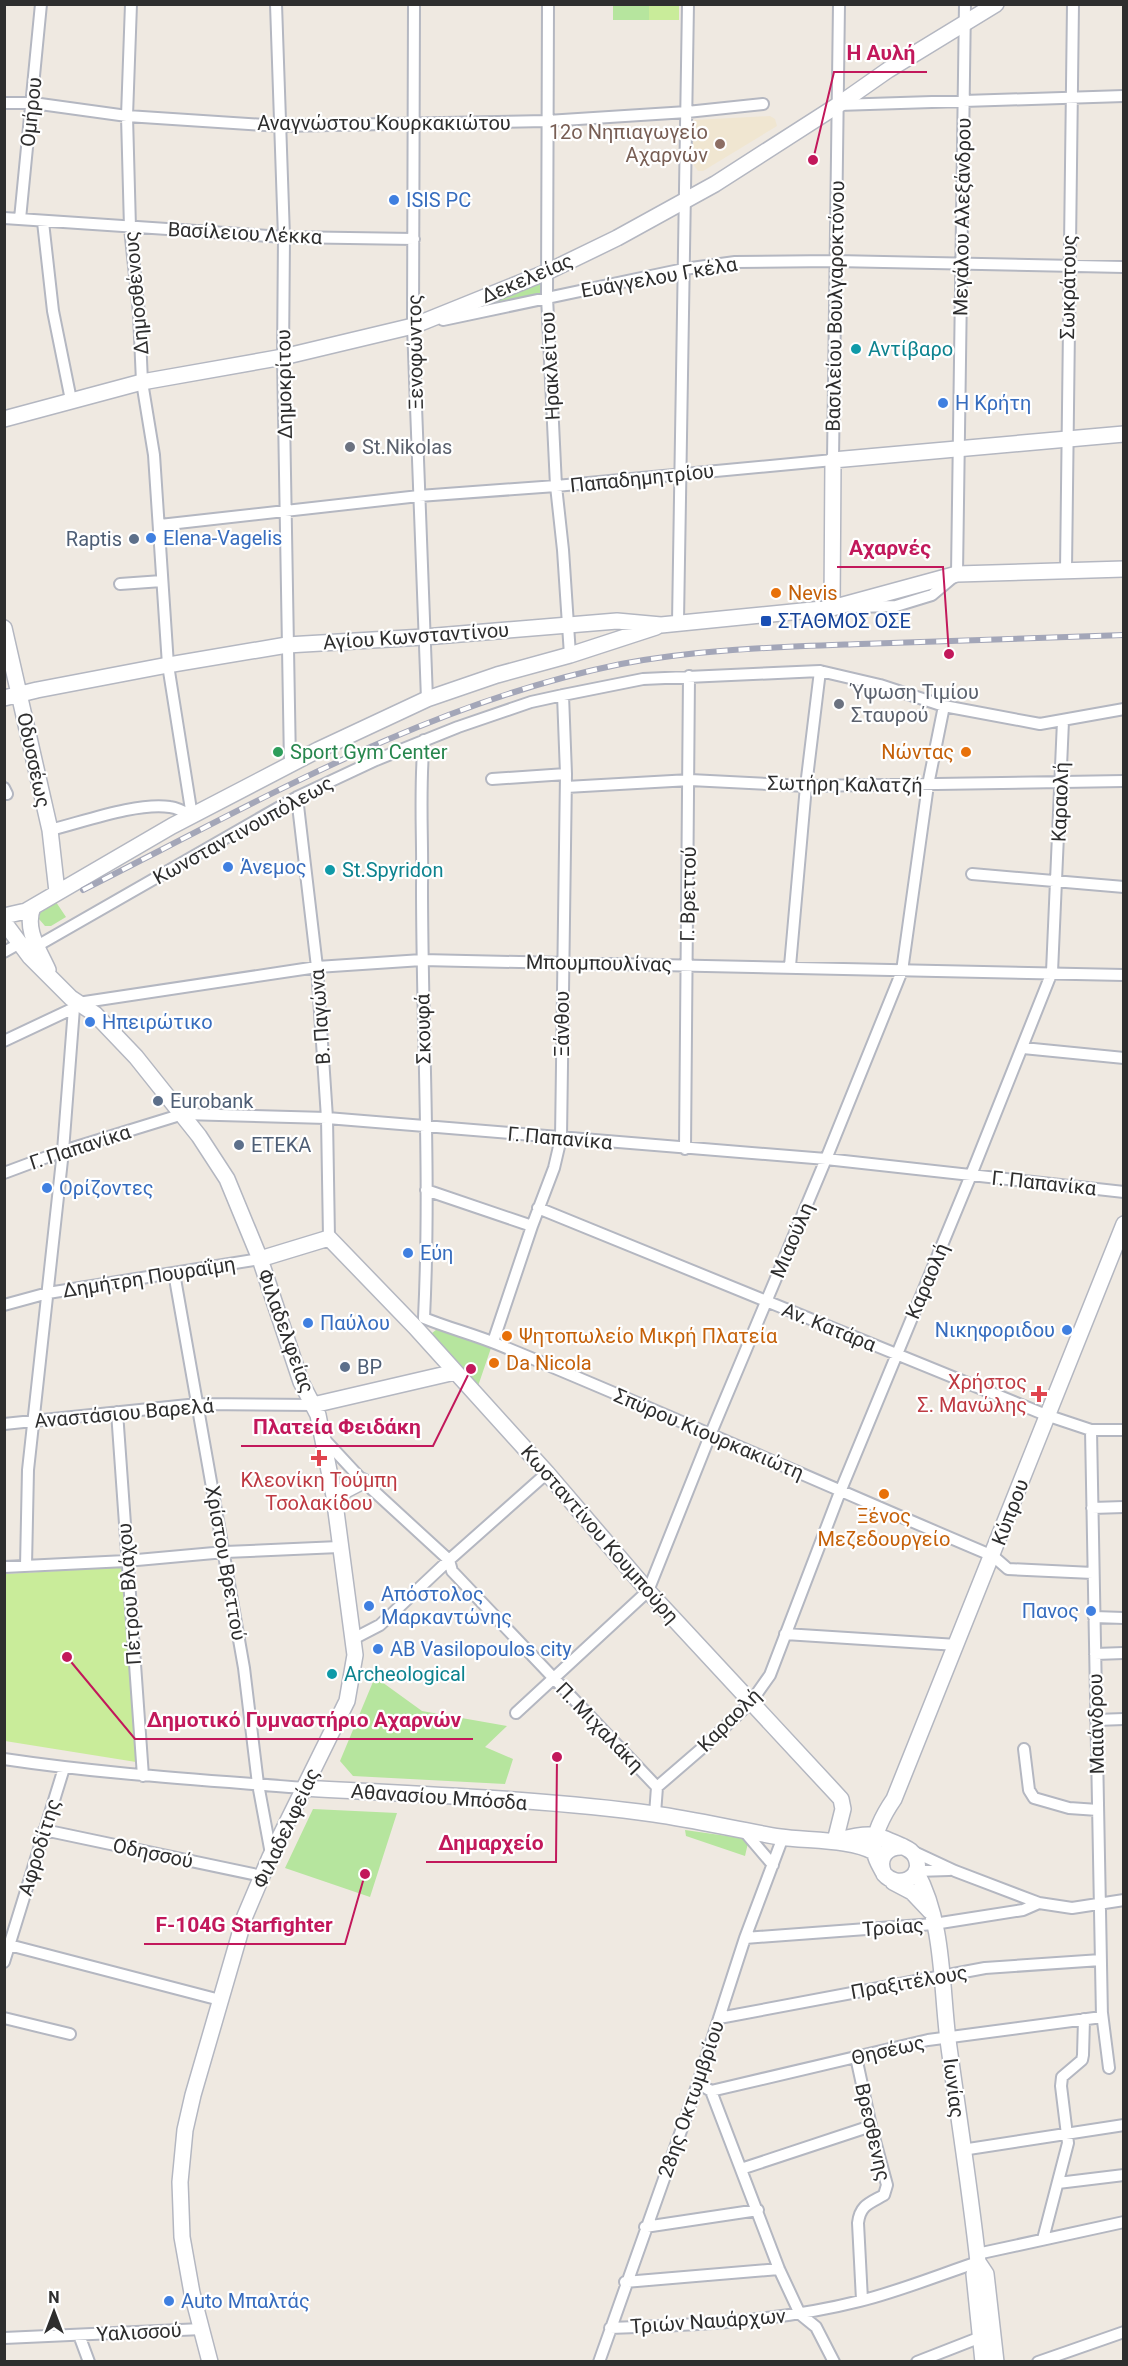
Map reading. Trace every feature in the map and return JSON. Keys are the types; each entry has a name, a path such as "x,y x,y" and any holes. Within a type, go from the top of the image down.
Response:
{"main road":[{"name":"Δεκελείας","path":"4,419 142,382 283,357 413,326 547,272 686,201 838,105 888,70 996,4"},
{"name":"Παπαδημητρίου","path":"833,460 1124,434"},
{"name":"Βασιλείου Βουλγαροκτόνου","path":"831,608 833,460"},
{"name":"Αγίου Κωνσταντίνου","path":"12,696 168,665 287,645 424,637 617,621 662,625 831,608 957,574 1124,569"},
{"name":"Κωνσταντινουπόλεως","path":"4,916 13,916 33,907 192,816 290,764 427,699 497,675 570,655 662,625"},
{"name":"Οδυσσέως","path":"4,628 12,696 50,830 57,892"},
{"name":"Φιλαδελφείας","path":"33,907 30,916 30,930 53,981"},
{"name":"Φιλαδελφείας","path":"4,922 13,937 76,1006 95,1014 109,1027 183,1114 227,1179 260,1259 301,1382 318,1415 325,1440 334,1496 355,1665 347,1701 272,1854 245,1916 193,2095 181,2163 183,2237 192,2293 210,2361"},
{"name":"Κύπρου","path":"874,1852 895,1843 889,1832 894,1799 1124,1224"},
{"name":"Δημήτρη Πουραΐμη","path":"260,1259 329,1238"},
{"name":"Κωσταντίνου Κουμπούρη","path":"329,1238 419,1323 455,1372 547,1473 648,1591 841,1799 843,1809 835,1841"},
{"name":"Αναστάσιου Βαρελά","path":"313,1405 455,1372"},
{"path":"334,1496 363,1481"},
{"name":"Αθανασίου Μπόσδα","path":"304,1788 655,1814 783,1837 835,1841 867,1848 874,1852"},
{"name":"Αθανασίου Μπόσδα","path":"835,1841 856,1836 895,1843"},
{"path":"895,1843 917,1861 916,1871 906,1881 887,1876 882,1862 885,1853 893,1848 895,1843"},
{"path":"874,1852 887,1876 912,1892 933,1919"},
{"name":"Ιωνίας","path":"916,1871 928,1896 933,1919 942,1975 962,2150 978,2258 986,2274 996,2361"},
{"name":"Ιωνίας","path":"978,2258 974,2274 983,2361"}],"street":[{"name":"Ομήρου","path":"20,219 41,4"},
{"name":"Δημοσθένους","path":"131,4 127,116 130,228 139,314 142,382 154,455 168,665 192,816"},
{"name":"Δημοκρίτου","path":"276,4 284,237 283,357 290,764"},
{"name":"Ξενοφώντος","path":"414,4 413,326 427,699"},
{"name":"Ηρακλείτου","path":"548,4 547,297 556,486 570,655"},
{"path":"678,622 688,4"},
{"name":"Βασιλείου Βουλγαροκτόνου","path":"833,460 839,4"},
{"name":"Μεγάλου Αλεξάνδρου","path":"957,574 965,4"},
{"name":"Σωκράτους","path":"1066,570 1073,4"},
{"path":"838,105 1124,96"},
{"name":"Αναγνώστου Κουρκακιώτου","path":"4,103 33,103 127,116 279,126 547,121 687,112 763,104"},
{"name":"Βασίλειου Λέκκα","path":"4,218 284,237 414,239"},
{"path":"43,222 53,311 71,400"},
{"name":"Ευάγγελου Γκέλα","path":"413,326 684,269 735,262 835,261 1124,267"},
{"name":"Παπαδημητρίου","path":"160,525 419,496 556,486 833,460"},
{"path":"120,584 162,581"},
{"path":"790,966 806,786 820,671"},
{"name":"Κωνσταντινουπόλεως","path":"37,946 297,797 424,740 492,714 563,695 643,679 820,671 880,685 944,706 1040,724 1124,709"},
{"name":"Γ. Βρεττού","path":"685,1149 690,780 689,676"},
{"name":"Ξάνθου","path":"493,1342 538,1208 554,1168 561,1138 566,787 563,695"},
{"name":"Μιαούλη","path":"516,1713 648,1591 902,971 928,785 944,706"},
{"name":"Καραολή","path":"657,1787 751,1702 770,1675 840,1491 1023,1048 1052,972 1063,721"},
{"name":"Σκουφά","path":"419,1323 426,1296 422,960 424,740"},
{"path":"492,779 566,774"},
{"name":"Σωτήρη Καλατζή","path":"566,787 690,780 806,786 1124,781"},
{"name":"Β. Παγώνα","path":"297,797 317,967 327,1118 329,1238"},
{"path":"50,830 122,811 159,806 174,807 192,816"},
{"path":"972,874 1124,887"},
{"path":"4,952 13,937"},
{"name":"Μπουμπουλίνας","path":"4,1041 76,1006 317,967 422,960 790,966 902,971 1124,975"},
{"path":"26,1566 27,1490 76,1006"},
{"path":"1023,1048 1124,1058"},
{"name":"Γ. Παπανίκα","path":"4,1173 63,1151 183,1114 327,1118 826,1159 1124,1192"},
{"path":"426,1190 532,1226"},
{"name":"Αν. Κατάρα","path":"538,1208 1046,1415 1090,1430 1124,1430"},
{"name":"Δημήτρη Πουραΐμη","path":"4,1305 48,1293 260,1259"},
{"name":"Χρίστου Βρεττού","path":"174,1273 225,1552 244,1668 258,1785 272,1854"},
{"name":"Σπύρου Κιουρκακιώτη","path":"419,1323 493,1342 711,1433 993,1556 1008,1569 1093,1573"},
{"name":"Αναστάσιου Βαρελά","path":"4,1424 198,1404 313,1405"},
{"name":"Πέτρου Βλάχου","path":"117,1412 143,1776"},
{"name":"Μαιάνδρου","path":"1090,1430 1102,2015 1109,2068"},
{"name":"Π. Μιχαλάκη","path":"325,1440 363,1481 449,1560 452,1571 657,1787 655,1814"},
{"path":"353,1639 380,1624 547,1473"},
{"path":"1092,1508 1124,1507"},
{"path":"4,1567 126,1561 225,1552 339,1547"},
{"path":"1094,1617 1124,1618"},
{"path":"785,1634 957,1645"},
{"path":"1095,1654 1124,1653"},
{"path":"1096,1720 1124,1719"},
{"path":"1024,1749 1029,1790 1034,1798 1069,1808 1098,1810"},
{"name":"Αθανασίου Μπόσδα","path":"4,1759 143,1776 304,1788"},
{"name":"Αφροδίτης","path":"4,1962 9,1945 9,1925 64,1768"},
{"name":"Οδησσού","path":"44,1830 262,1876"},
{"path":"744,1831 773,1865"},
{"name":"28ης Οκτωμβρίου","path":"599,2361 698,2083 745,1938 783,1837"},
{"path":"895,1843 955,1871 1040,1904 1072,1908 1124,1900"},
{"path":"916,1871 955,1871"},
{"name":"Τροίας","path":"745,1938 1023,1910 1040,1904"},
{"path":"9,1945 220,2000"},
{"name":"Πραξιτέλους","path":"719,2018 985,1968 1101,1960"},
{"name":"Θησέως","path":"711,2091 948,2037 1102,2015"},
{"path":"4,2018 70,2034"},
{"path":"1043,2239 1068,2143 1061,2086 1062,2077 1082,2060 1084,2019"},
{"name":"Βρεσθενης","path":"856,2057 870,2126 887,2185 884,2195 863,2207 859,2212 862,2301"},
{"path":"698,2083 711,2091 779,2269 800,2314 816,2327 834,2361"},
{"path":"962,2150 1124,2125"},
{"path":"741,2169 870,2126"},
{"path":"1058,2183 1124,2175"},
{"path":"645,2227 758,2211"},
{"name":"Τριών Ναυάρχων","path":"610,2328 743,2322 800,2314 862,2301 978,2258 1043,2239 1124,2222"},
{"path":"626,2282 779,2269"},
{"name":"Υαλισσού","path":"4,2338 202,2329"},
{"path":"1038,2361 1124,2332"},
{"path":"79,2335 89,2361"},
{"path":"917,2361 981,2337"}],"shaded area":[{"name":"12ο Νηπιαγωγείο Αχαρνών","path":"770,116 775,119 777,126 703,171 698,171 692,163 694,120"}],"green space":[{"path":"613,5 649,5 649,20 613,20"},
{"path":"649,5 679,5 679,20 649,20"},
{"path":"545,276 545,292 464,311"},
{"path":"56,902 66,917 51,926 45,926 39,919 40,913"},
{"path":"441,1326 491,1348 477,1389 431,1341 432,1333"},
{"path":"125,1567 136,1762 5,1741 5,1574"},
{"path":"375,1677 422,1711 507,1726 485,1747 513,1759 505,1784 353,1776 340,1761"},
{"path":"313,1809 397,1813 370,1897 285,1868"},
{"path":"685,1830 741,1838 748,1843 745,1856 686,1836"}],"railway":[{"path":"83,890 279,790 412,729 480,703 550,681 621,664 711,652 801,646 1124,635"}],"place":[{"name":"12ο Νηπιαγωγείο Αχαρνών","path":"720,144"},
{"name":"Η Αυλή","path":"813,160"},
{"name":"ISIS PC","path":"394,200"},
{"name":"Αντίβαρο","path":"856,349"},
{"name":"Η Κρήτη","path":"943,403"},
{"name":"St.Nikolas","path":"350,447"},
{"name":"Elena-Vagelis","path":"151,538"},
{"name":"Raptis","path":"134,539"},
{"name":"Nevis","path":"776,593"},
{"name":"ΣΤΑΘΜΟΣ ΟΣΕ","path":"766,621"},
{"name":"Αχαρνές","path":"949,654"},
{"name":"Ύψωση Τιμίου Σταυρού","path":"839,704"},
{"name":"Sport Gym Center","path":"278,752"},
{"name":"Νώντας","path":"966,752"},
{"name":"Άνεμος","path":"228,867"},
{"name":"St.Spyridon","path":"330,870"},
{"name":"Ηπειρώτικο","path":"90,1022"},
{"name":"Eurobank","path":"158,1101"},
{"name":"ΕΤΕΚΑ","path":"239,1145"},
{"name":"Ορίζοντες","path":"47,1188"},
{"name":"Εύη","path":"408,1253"},
{"name":"Παύλου","path":"308,1323"},
{"name":"Νικηφοριδου","path":"1067,1330"},
{"name":"Ψητοπωλείο Μικρή Πλατεία","path":"507,1336"},
{"name":"Da Nicola","path":"494,1363"},
{"name":"BP","path":"345,1367"},
{"name":"Πλατεία Φειδάκη","path":"471,1369"},
{"name":"Χρήστος Σ. Μανώλης","path":"1039,1394"},
{"name":"Κλεονίκη Τούμπη Τσολακίδου","path":"319,1458"},
{"name":"Ξένος Μεζεδουργείο","path":"884,1494"},
{"name":"Απόστολος Μαρκαντώνης","path":"369,1606"},
{"name":"Πανος","path":"1091,1611"},
{"name":"AB Vasilopoulos city","path":"378,1649"},
{"name":"Δημοτικό Γυμναστήριο Αχαρνών","path":"67,1657"},
{"name":"Archeological","path":"332,1674"},
{"name":"Δημαρχείο","path":"557,1757"},
{"name":"F-104G Starfighter","path":"365,1874"},
{"name":"Auto Μπαλτάς","path":"169,2301"}]}
